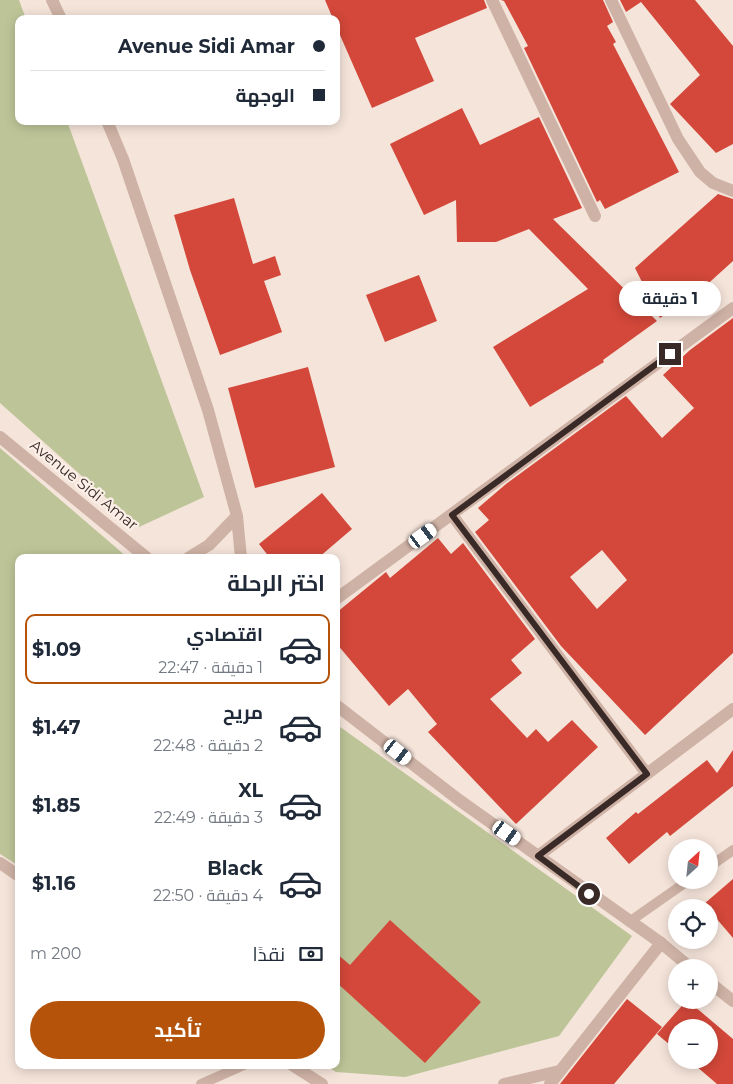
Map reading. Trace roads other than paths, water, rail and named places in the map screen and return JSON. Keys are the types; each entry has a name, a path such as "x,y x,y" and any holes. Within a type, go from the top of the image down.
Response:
{"street":[{"path":"52,0 59,15"},
{"path":"492,0 595,216"},
{"path":"611,0 678,139 700,172 713,183 733,191"},
{"path":"109,125 126,168 208,410 237,516 241,554"},
{"path":"340,596 733,308"},
{"name":"Avenue Sidi Amar","path":"0,437 142,554"},
{"path":"452,515 647,774"},
{"path":"194,554 209,545 237,516"},
{"path":"340,708 459,800 661,943 680,959"},
{"path":"538,856 733,709"},
{"path":"0,863 15,873"},
{"path":"550,1084 661,943"},
{"path":"718,989 733,1001"},
{"path":"298,1069 322,1084"},
{"path":"504,1084 560,1071"}],"lane":[{"path":"718,861 733,850"},
{"path":"629,922 677,889"},
{"path":"200,1084 235,1069"}]}
